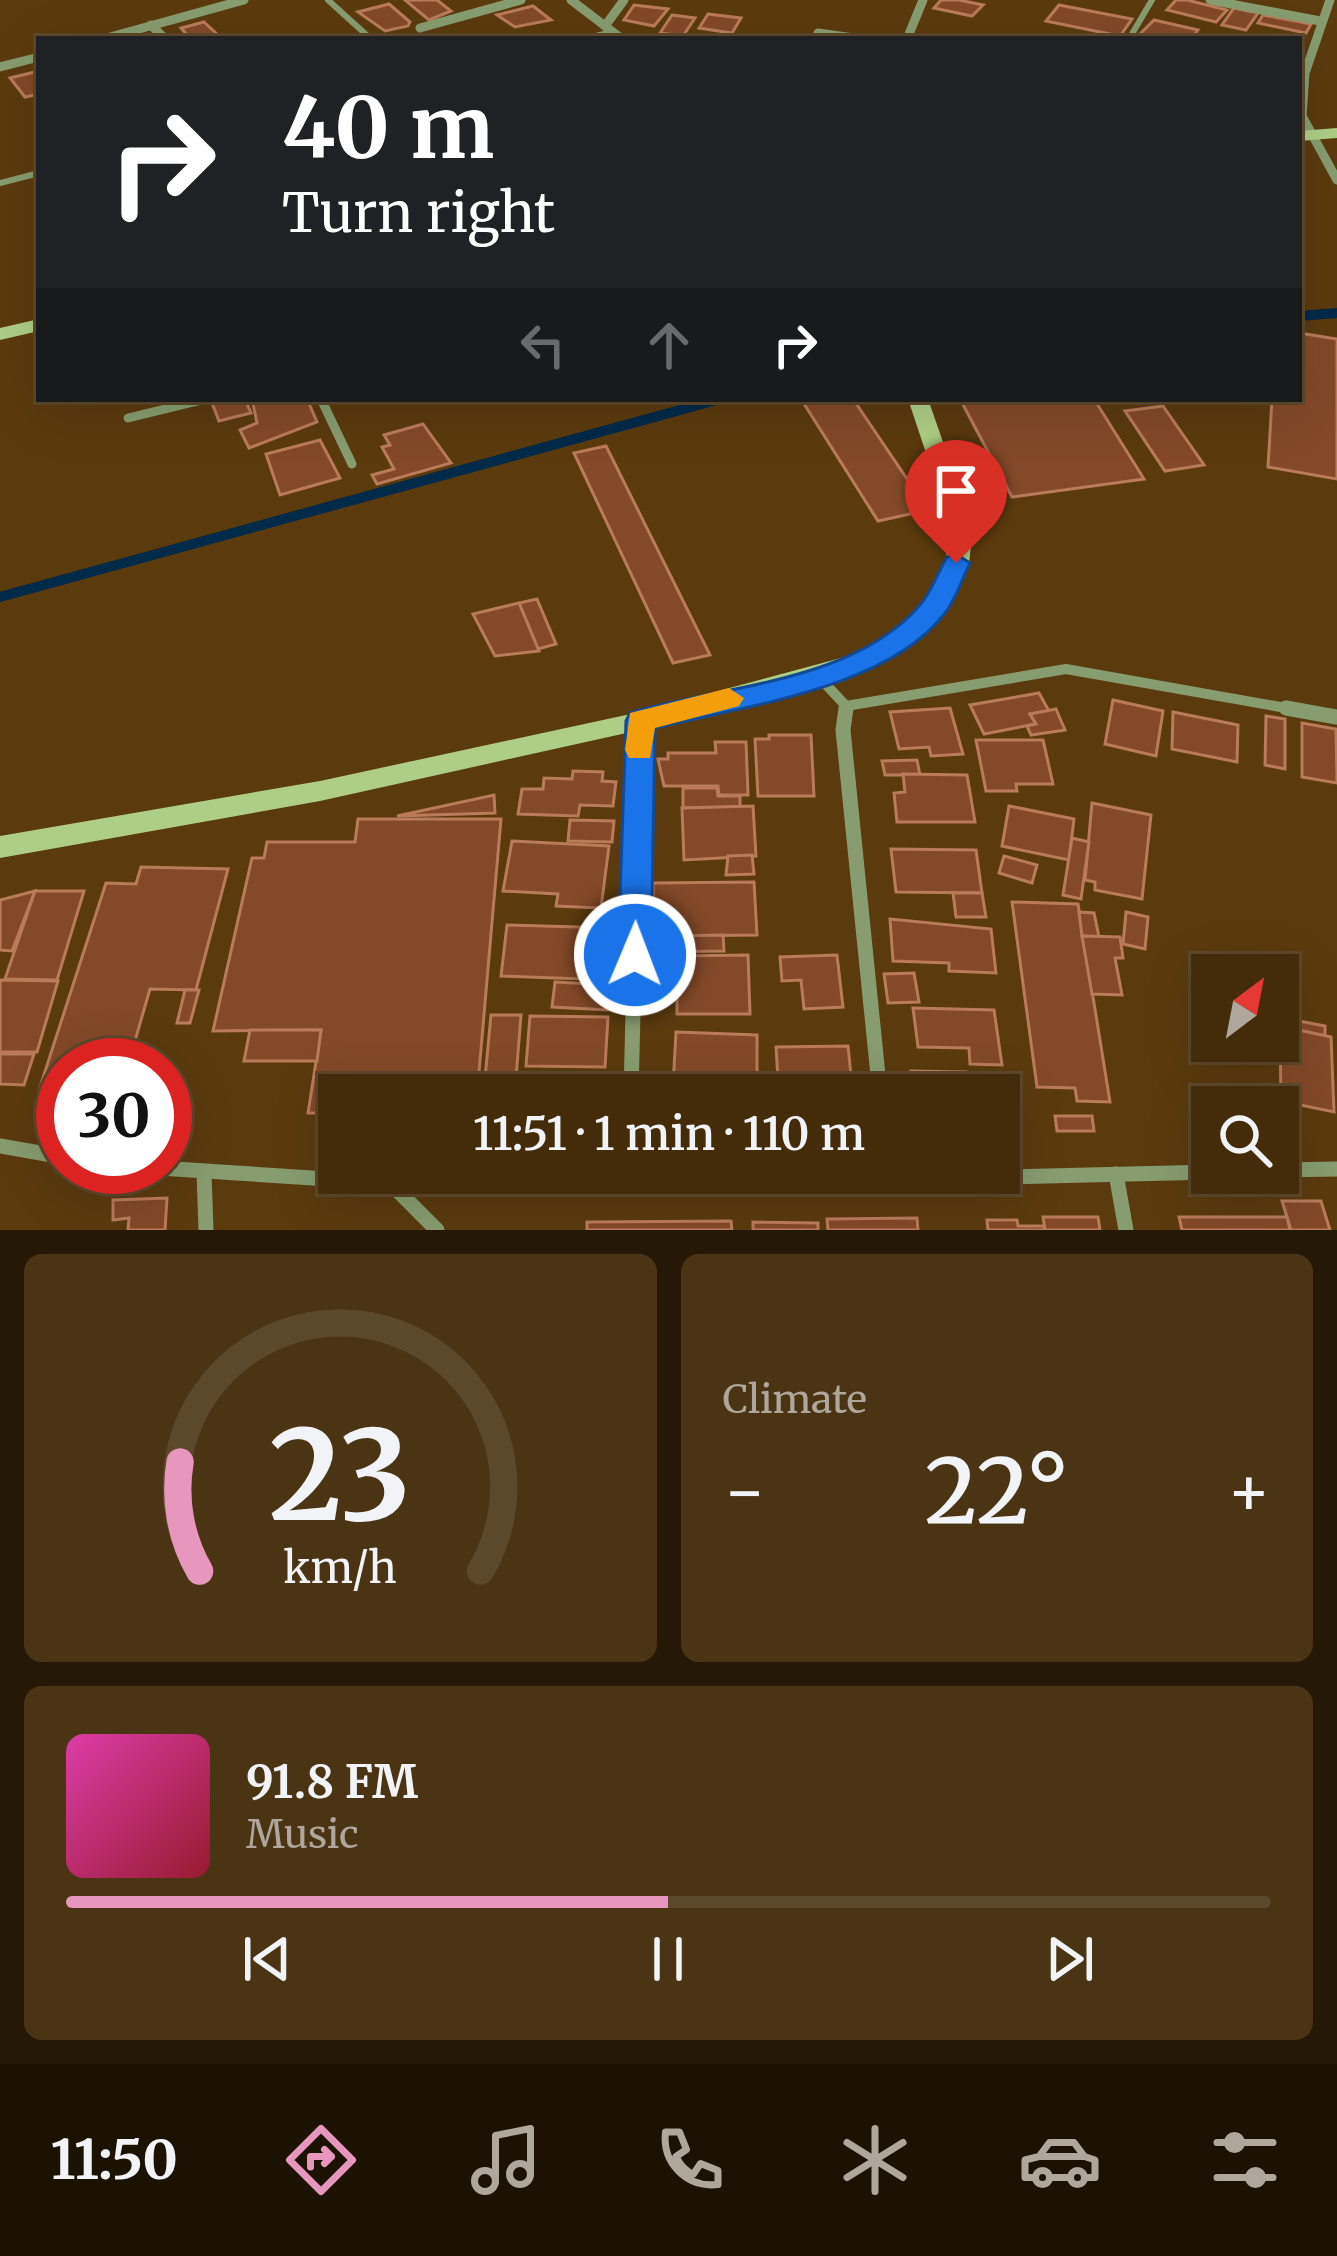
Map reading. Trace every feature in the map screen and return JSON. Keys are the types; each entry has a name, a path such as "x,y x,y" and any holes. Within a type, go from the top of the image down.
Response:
{"street":[{"path":"114,36 244,0"},
{"path":"420,28 521,0"},
{"path":"571,0 618,36"},
{"path":"609,29 624,0"},
{"path":"908,36 923,0"},
{"path":"1210,0 1320,21"},
{"path":"1332,2 1320,21 1302,73 1302,116 1306,135 1337,180"},
{"path":"152,26 162,36"},
{"path":"818,33 840,36"},
{"path":"0,67 36,58"},
{"path":"1306,135 1337,133"},
{"path":"0,334 36,327"},
{"path":"0,847 320,790 640,721 861,661 905,637 935,607 956,563 962,528 919,402"},
{"path":"846,706 1066,669 1337,717"},
{"path":"818,676 846,706"},
{"path":"846,706 843,730 878,1074"},
{"path":"632,1074 640,721"},
{"path":"0,1146 36,1152"},
{"path":"1299,1170 1337,1169"},
{"path":"192,1172 318,1179"},
{"path":"1020,1175 1191,1172"},
{"path":"204,1173 206,1230"},
{"path":"1116,1174 1126,1230"},
{"path":"401,1194 437,1230"}],"lane":[{"path":"328,0 368,36"},
{"path":"1131,36 1152,0"},
{"path":"592,36 609,29"},
{"path":"0,183 36,174"},
{"path":"128,418 194,402"},
{"path":"321,402 352,464"}],"building":[{"path":"405,0 437,0 451,11 429,20"},
{"path":"941,0 983,5 972,16 934,8"},
{"path":"1176,0 1227,10 1216,22 1167,10"},
{"path":"389,4 410,22 408,26 385,31 358,12"},
{"path":"634,5 668,9 654,26 624,20"},
{"path":"1059,5 1132,19 1120,36 1046,21"},
{"path":"533,6 551,20 515,27 497,15"},
{"path":"1234,8 1258,13 1246,30 1222,25"},
{"path":"708,14 741,18 732,33 699,28"},
{"path":"672,15 695,18 683,36 660,33"},
{"path":"1263,15 1311,24 1306,33 1258,23"},
{"path":"1154,20 1198,30 1193,36 1140,34"},
{"path":"204,22 217,34 188,36 181,28"},
{"path":"36,72 36,95 25,97 10,78"},
{"path":"1302,333 1337,339 1337,479 1268,467 1272,402 1302,402"},
{"path":"246,402 251,413 219,421 212,403"},
{"path":"253,402 308,402 317,422 249,448 240,430 257,423"},
{"path":"803,402 855,402 928,510 878,521"},
{"path":"962,402 1096,402 1144,479 1012,497"},
{"path":"1163,406 1204,465 1165,471 1125,411"},
{"path":"423,424 451,463 377,484 372,475 394,469 382,447 390,445 384,435"},
{"path":"320,440 340,478 280,495 266,454"},
{"path":"606,446 710,655 673,663 574,453"},
{"path":"537,599 556,644 538,649 519,603"},
{"path":"519,603 539,651 495,656 473,614"},
{"path":"1039,693 1049,711 1030,714 1036,724 984,734 970,705"},
{"path":"1113,700 1163,711 1156,756 1105,744"},
{"path":"950,708 963,754 931,756 929,747 899,749 890,712"},
{"path":"1056,709 1065,730 1031,735 1027,726 1036,724 1030,714"},
{"path":"1173,712 1238,725 1237,762 1172,749"},
{"path":"1266,716 1285,719 1285,769 1265,765"},
{"path":"1302,723 1336,729 1337,783 1302,777"},
{"path":"769,735 811,735 814,796 758,796 755,739 769,739"},
{"path":"976,740 1043,740 1053,784 1016,784 1017,791 986,791"},
{"path":"715,742 746,742 748,795 719,795 718,786 664,786 658,759 668,759 668,753 716,753"},
{"path":"917,760 920,775 885,775 882,761"},
{"path":"573,771 603,772 602,781 616,782 613,806 580,805 578,816 518,814 522,789 543,789 544,778 572,779"},
{"path":"903,774 967,775 975,822 897,822 894,793 905,792"},
{"path":"683,788 717,788 718,796 740,796 740,807 683,808"},
{"path":"494,795 495,813 397,816"},
{"path":"1092,803 1151,815 1142,899 1095,890 1095,882 1085,880"},
{"path":"753,806 756,856 684,860 682,808"},
{"path":"1009,806 1074,819 1069,860 1002,846"},
{"path":"358,819 501,819 479,1074 318,1074 318,1113 308,1113 321,1030 213,1031 252,858 264,858 267,842 355,842"},
{"path":"570,820 614,821 612,842 568,841"},
{"path":"1072,838 1089,842 1081,899 1063,895"},
{"path":"512,841 609,846 601,908 556,906 558,894 503,891"},
{"path":"891,849 976,850 982,893 896,892"},
{"path":"752,855 754,874 726,875 728,856"},
{"path":"1004,856 1037,865 1032,883 999,873"},
{"path":"141,867 228,869 196,990 150,989 136,1038 56,1038 106,883 136,884"},
{"path":"754,882 757,935 671,936 670,922 654,923 653,883"},
{"path":"35,891 12,951 0,950 0,900"},
{"path":"35,891 84,891 57,980 5,979"},
{"path":"953,893 982,893 986,917 956,917"},
{"path":"1012,902 1078,904 1110,1102 1077,1101 1075,1088 1037,1087"},
{"path":"1079,912 1094,913 1099,937 1082,936"},
{"path":"1126,912 1148,917 1145,949 1123,944"},
{"path":"890,919 991,929 996,973 949,971 949,963 893,961"},
{"path":"670,922 671,936 723,935 724,951 653,952 654,923"},
{"path":"507,925 613,928 609,980 501,976"},
{"path":"1082,936 1120,937 1123,958 1115,958 1122,995 1092,994"},
{"path":"748,955 750,1014 677,1014 677,956"},
{"path":"837,955 843,1007 804,1009 801,980 782,981 780,957"},
{"path":"914,973 919,1002 888,1003 884,974"},
{"path":"0,980 58,981 41,1038 36,1038 36,1052 0,1052"},
{"path":"555,982 611,985 608,1010 552,1007"},
{"path":"185,990 199,990 190,1023 177,1023"},
{"path":"913,1008 994,1010 1002,1065 970,1064 969,1048 918,1047"},
{"path":"491,1015 521,1015 516,1074 485,1074"},
{"path":"530,1016 608,1017 605,1067 526,1066"},
{"path":"1299,1021 1325,1026 1325,1036 1299,1030"},
{"path":"250,1030 321,1030 317,1061 244,1061"},
{"path":"1299,1030 1331,1037 1334,1112 1299,1105 1299,1086 1281,1086 1280,1062 1299,1062"},
{"path":"676,1032 757,1035 757,1074 674,1074"},
{"path":"848,1046 851,1074 778,1074 776,1047"},
{"path":"0,1054 34,1054 24,1085 0,1084"},
{"path":"911,1071 966,1072 966,1074"},
{"path":"1055,1116 1092,1116 1094,1131 1057,1131"},
{"path":"167,1198 165,1230 128,1230 129,1218 113,1220 113,1200"},
{"path":"1282,1201 1321,1201 1330,1230 1291,1230"},
{"path":"1043,1217 1098,1217 1100,1230 1045,1230"},
{"path":"1179,1217 1287,1217 1290,1230 1182,1230"},
{"path":"917,1218 918,1230 828,1230 827,1219"},
{"path":"987,1220 1017,1220 1018,1226 1044,1226 1045,1230 988,1230"},
{"path":"731,1221 732,1230 587,1230 587,1222"},
{"path":"753,1222 818,1223 818,1230 753,1230"}],"waterway":[{"path":"1302,316 1337,313"},
{"path":"0,597 709,402"}],"slow traffic":[{"path":"640,750 640,721 729,698"}],"route":[{"path":"635,955 640,721 861,661 905,637 935,607 956,563"}]}
